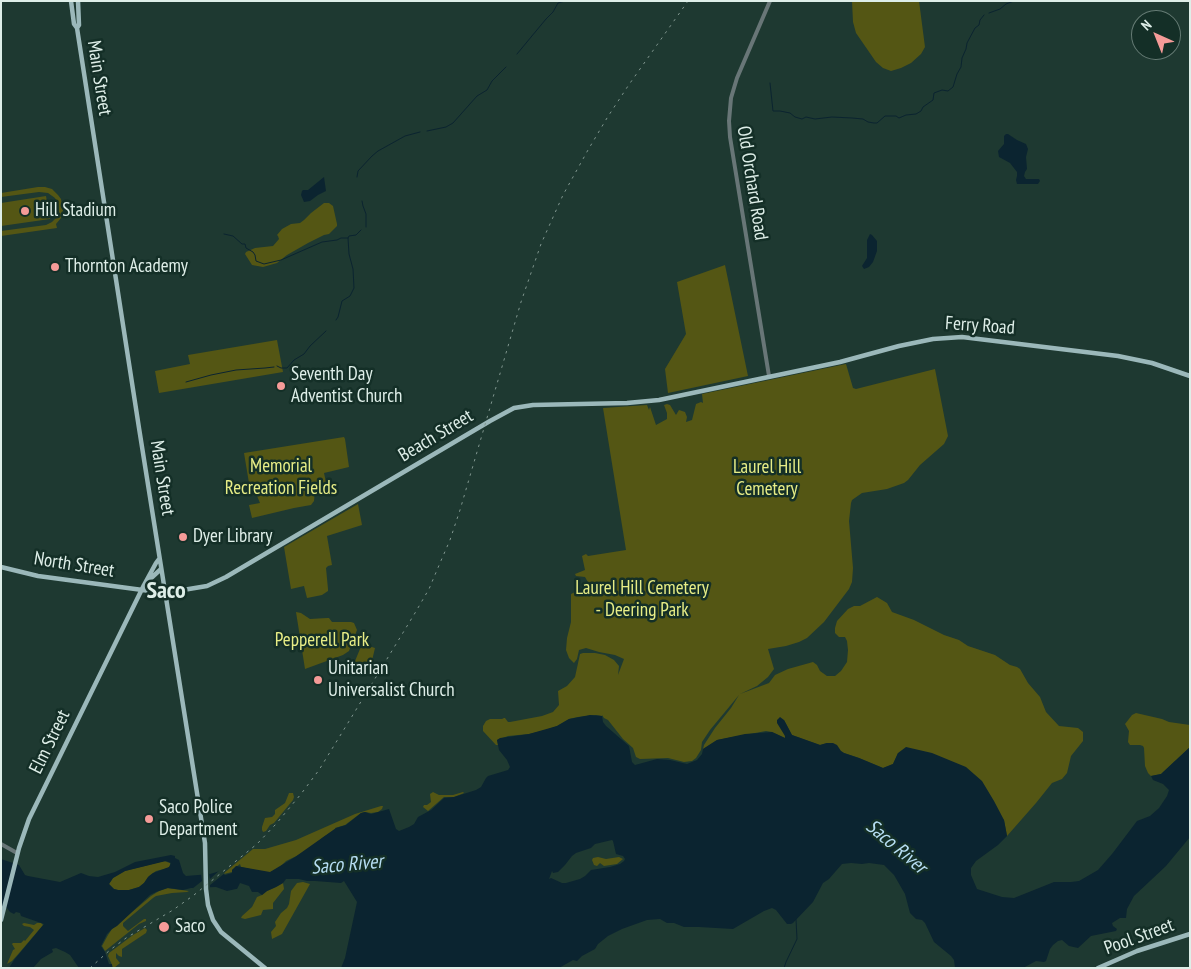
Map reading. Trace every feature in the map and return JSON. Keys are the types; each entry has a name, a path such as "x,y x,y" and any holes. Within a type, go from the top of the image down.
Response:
{"main road":[{"name":"Main Street","path":"70,1 74,24 77,28 204,843 206,889 210,912 218,928 265,968"},
{"name":"Main Street","path":"77,28 79,25 78,1"},
{"name":"Ferry Road","path":"769,376 840,362 926,340 955,337 1128,358 1190,376"},
{"name":"Beach Street","path":"142,590 165,593 214,584 514,408 540,404 652,401 769,376"},
{"name":"Elm Street","path":"2,918 17,852 31,815 144,585 159,559"},
{"name":"North Street","path":"1,567 38,576 142,590"},
{"name":"Elm Street","path":"144,585 161,570"},
{"name":"Pool Street","path":"1098,968 1137,951 1190,934"}],"street":[{"name":"Old Orchard Road","path":"769,376 729,121 731,98 737,78 770,1"},
{"path":"1,844 17,852"}],"green space":[{"path":"852,1 919,1 925,47 921,54 911,63 901,68 891,71 883,68 876,62 856,33 853,22"},
{"path":"38,187 52,189 61,199 63,211 61,218 56,224 57,228 1,236 1,231 46,225 56,218 59,212 58,204 55,198 48,193 39,192 1,197 1,193"},
{"name":"Hill Stadium","path":"46,196 50,219 1,226 1,203"},
{"path":"324,203 329,203 333,206 337,224 329,234 308,243 277,263 263,267 252,265 245,254 246,252 255,248 273,246 279,239 277,235 282,229 291,224 300,223"},
{"path":"725,265 748,376 668,393 665,369 686,334 677,282"},
{"path":"277,340 283,372 159,393 155,371 190,364 188,355"},
{"path":"846,364 853,388 856,389 935,369 948,436 944,444 920,465 904,483 887,489 862,493 852,500 849,521 853,568 852,582 849,589 824,622 807,638 786,646 768,649 774,669 757,686 740,694 769,683 775,675 788,669 813,662 827,676 835,676 847,662 848,650 845,637 839,637 835,633 837,621 848,609 860,606 877,597 887,603 892,612 959,640 968,646 995,655 1020,669 1028,683 1040,697 1046,712 1059,726 1078,728 1083,732 1083,741 1071,756 1067,773 1062,779 1052,783 1007,836 1004,820 898,753 893,764 883,768 844,753 827,743 820,745 792,735 784,720 785,738 766,731 717,740 703,749 715,728 739,695 710,730 702,742 701,750 692,761 684,762 668,758 640,759 636,757 633,748 602,715 569,719 546,730 508,736 497,740 498,745 496,745 483,731 486,721 505,718 510,722 553,712 559,705 558,691 567,686 575,677 580,654 595,653 605,655 614,660 619,666 618,675 624,659 586,648 579,650 574,663 569,658 566,650 571,622 571,594 577,591 588,590 589,584 585,577 576,576 575,574 585,570 582,556 626,550 603,408 647,405 649,410 650,407 656,425 667,419 664,405 667,404 670,405 676,415 679,410 685,412 686,422 692,420 696,404 703,403 702,394"},
{"name":"Memorial Recreation Fields","path":"344,437 349,467 324,473 327,487 315,490 314,501 311,505 252,518 249,505 260,503 255,491 250,489 244,453"},
{"name":"Pepperell Park","path":"358,504 362,525 327,536 332,565 326,568 328,591 322,595 307,598 304,586 291,589 284,547"},
{"name":"Pepperell Park","path":"296,612 310,619 329,618 332,622 354,623 357,630 349,651 305,669"},
{"path":"362,644 375,648 370,669 356,665 353,666"},
{"path":"1136,713 1169,722 1190,725 1190,747 1161,774 1151,776 1145,766 1143,746 1130,745 1128,742 1129,731 1125,724"},
{"path":"433,792 439,795 464,793 454,797 444,797 428,811 423,807 431,802 430,794"},
{"path":"289,793 293,793 293,800 274,823 263,832 262,827 265,818 272,817 275,814 275,810 285,803"},
{"path":"383,806 382,809 378,812 361,813 345,825 335,828 336,830 305,852 286,861 278,869 268,873 241,867 240,864 232,872 224,874 253,849 265,849 296,840 355,814"},
{"path":"598,857 606,859 619,857 623,859 617,864 604,866 600,863 597,866 594,865 592,860"},
{"path":"164,861 170,863 170,866 156,871 139,887 129,890 118,890 109,884 113,878 125,871"},
{"path":"283,883 284,889 273,903 273,909 263,910 261,915 245,919 241,918 252,907 257,897"},
{"path":"297,883 310,884 282,934 272,939 271,932 276,926 275,922 289,904 291,891"},
{"path":"167,888 189,891 153,898 123,923 123,926 128,931 144,919 146,921 139,924 105,951 102,946 112,929 151,896"},
{"path":"41,923 43,925 12,961 7,964 15,949 12,944 25,941 34,930 24,926 22,924 34,925"},
{"path":"145,928 147,930 146,933 122,949 122,957 116,953 116,958 120,963 114,968 108,956 109,953"}],"water":[{"path":"1006,134 1026,144 1028,149 1026,157 1027,169 1024,176 1026,179 1039,179 1038,184 1017,184 1017,172 1010,163 999,157 998,151 1004,144 1004,136"},
{"path":"324,177 326,191 310,201 304,202 301,195 302,191 308,190"},
{"path":"870,234 877,241 877,251 873,262 864,269 862,266 867,258 867,240"},
{"name":"Saco River","path":"590,715 602,716 606,726 629,746 632,762 635,765 657,759 687,764 697,760 702,754 703,749 717,740 745,734 772,732 785,738 777,723 780,717 784,720 792,735 820,745 833,743 844,753 883,768 893,764 898,753 906,747 932,753 966,767 982,781 1004,820 1007,836 976,861 971,868 971,875 977,889 1002,897 1014,898 1054,882 1079,881 1098,870 1137,821 1150,816 1159,808 1167,796 1169,790 1163,784 1153,780 1151,776 1161,774 1190,747 1190,837 1166,866 1134,896 1127,909 1126,918 1120,918 1112,923 1117,929 1116,931 1091,936 1078,948 1069,946 1062,940 1058,941 1050,949 1046,961 1036,961 1023,968 955,968 954,960 934,942 925,923 922,920 916,919 910,913 905,894 894,875 884,865 851,863 842,864 823,883 813,902 791,924 787,924 776,910 772,908 733,929 684,927 674,923 667,923 660,919 647,920 608,936 595,949 577,961 573,960 559,968 341,968 345,958 357,902 344,881 341,883 286,879 283,883 262,895 258,892 252,892 249,886 240,883 237,889 227,891 216,887 183,890 168,888 150,895 107,934 101,946 109,964 112,964 112,968 79,968 70,955 56,948 52,949 53,952 41,959 33,968 9,968 44,924 21,916 20,913 16,912 14,914 1,906 1,859 19,865 25,875 60,882 81,873 98,877 115,872 135,862 171,855 179,860 183,873 186,876 210,874 220,871 225,875 232,873 236,866 270,872 336,828 346,825 361,813 371,814 389,809 396,829 399,831 409,827 414,824 418,817 431,810 444,798 476,790 481,787 488,776 508,770 510,767 499,750 497,740 557,726 569,719","holes":["612,840 616,854 623,856 625,859 620,864 591,870 580,879 566,883 549,879 552,871 553,873 558,872 576,853 591,848 595,844","166,861 171,863 169,867 153,873 139,887 129,890 118,890 109,884 113,878 125,871"]}],"pier":[{"path":"221,869 225,873 210,885 210,889 192,889 202,881 201,874 209,873 210,879"}],"waterway":[{"path":"517,54 553,12 558,3 565,1"},
{"path":"989,13 1014,1"},
{"path":"770,83 773,111 790,113 802,119 806,117 815,119 832,117 852,118 877,123 885,116 896,116 899,118 916,114 933,100 934,93 942,90 948,91 953,87 961,67 967,43 984,15"},
{"path":"427,131 446,127 453,123 477,96 487,90 492,81 506,67"},
{"path":"357,177 358,171 378,151 405,136 420,132"},
{"path":"362,201 366,214 366,227"},
{"path":"336,320 342,301 350,296 354,288 348,238 349,236 356,235 361,230"},
{"path":"224,234 233,236 242,244 245,244 246,248 255,255 256,261 264,264 281,260 322,242 348,238"},
{"path":"277,366 287,368 294,360 304,354 326,331"},
{"path":"186,382 236,370 274,367"},
{"path":"784,968 797,939 796,919"}],"railway":[{"path":"90,968 126,938 194,895 257,844 276,824 319,770 429,589 450,540 521,302 541,244 563,195 607,118 688,1"}],"place":[{"name":"Hill Stadium","path":"25,211"},
{"name":"Thornton Academy","path":"55,267"},
{"name":"Seventh Day Adventist Church","path":"281,386"},
{"name":"Dyer Library","path":"183,537"},
{"name":"Unitarian Universalist Church","path":"318,680"},
{"name":"Saco Police Department","path":"149,819"},
{"name":"Saco","path":"164,927"}],"district":[{"name":"Saco","path":"166,591"}],"park label":[{"name":"Laurel Hill Cemetery","path":"767,479"},
{"name":"Laurel Hill Cemetery - Deering Park","path":"642,600"}]}
